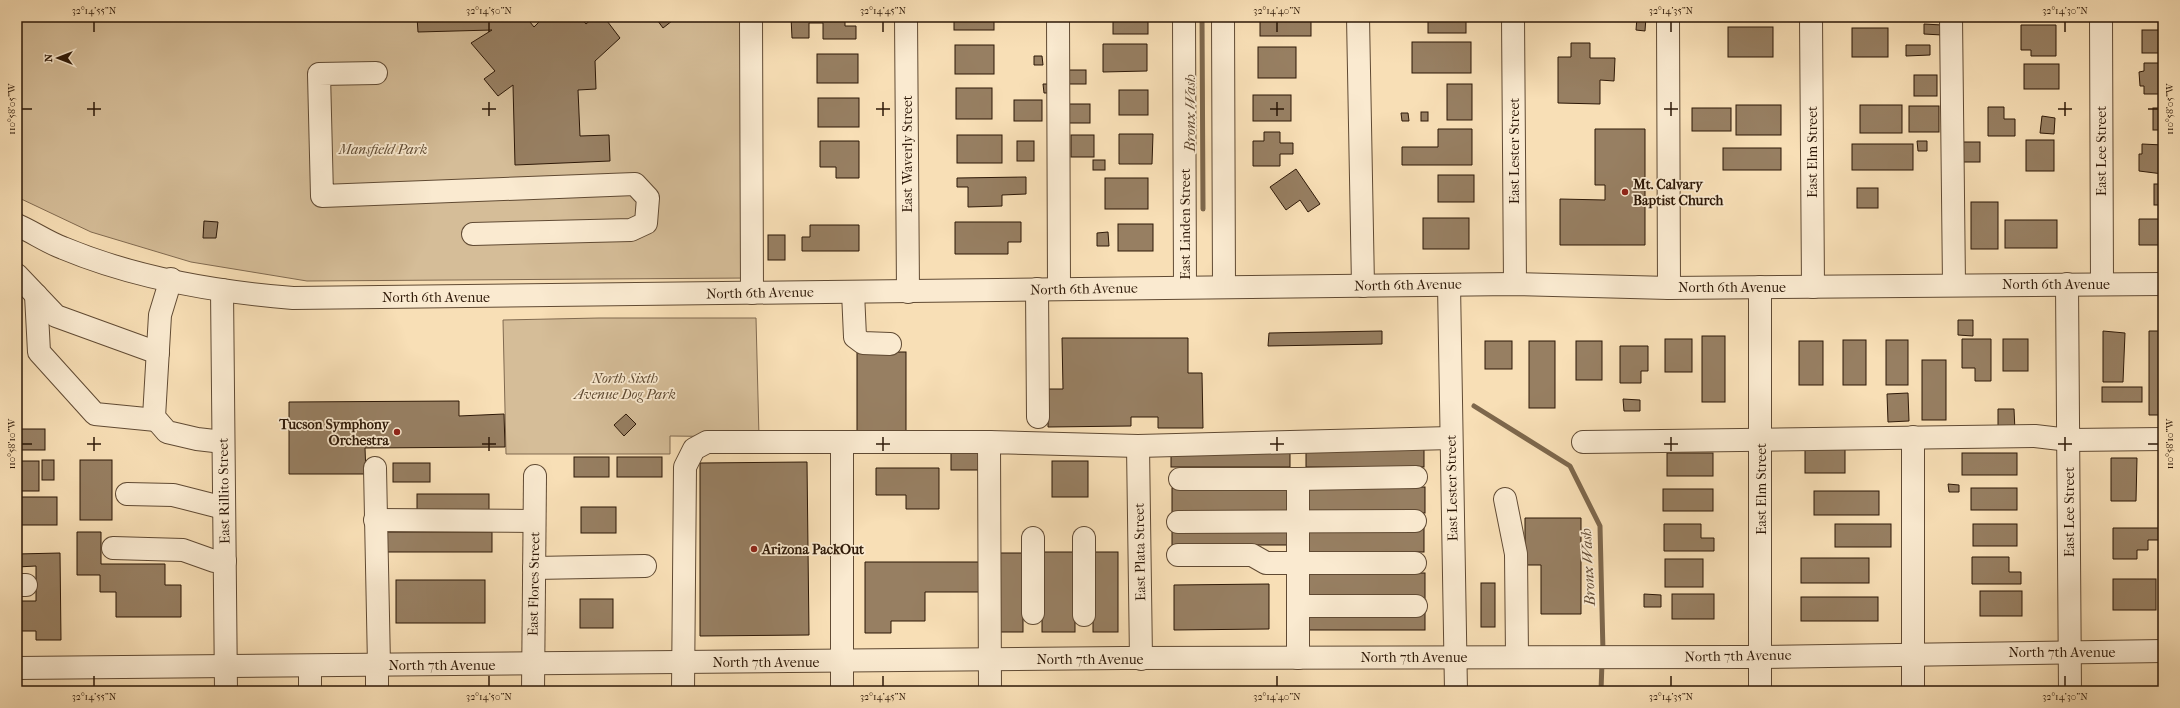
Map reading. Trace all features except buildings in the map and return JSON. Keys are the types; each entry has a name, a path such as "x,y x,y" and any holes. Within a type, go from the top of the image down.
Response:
{"street":[{"path":"751,17 752,293"},
{"name":"East Waverly Street","path":"906,17 908,292"},
{"path":"1058,17 1059,289"},
{"name":"East Linden Street","path":"1184,17 1185,287"},
{"path":"1223,17 1224,287"},
{"path":"1358,17 1363,286"},
{"name":"East Lester Street","path":"1513,17 1515,284"},
{"path":"1668,17 1669,288"},
{"name":"East Elm Street","path":"1811,17 1813,287"},
{"path":"1951,17 1954,285"},
{"name":"East Lee Street","path":"2101,17 2102,284"},
{"path":"376,73 319,74 322,196 635,184 648,198 646,222 631,230 473,234"},
{"name":"North 6th Avenue","path":"18,229 63,248 122,269 222,290 293,298 1515,284 1669,288 2163,284"},
{"path":"17,275 56,316 158,353"},
{"path":"171,279 160,315 154,417 166,432 197,439 223,442"},
{"name":"East Lee Street","path":"2066,284 2069,440 2070,691"},
{"name":"East Lester Street","path":"1449,285 1456,691"},
{"name":"East Elm Street","path":"1760,287 1760,691"},
{"path":"1037,289 1038,417"},
{"name":"East Rillito Street","path":"222,290 226,691"},
{"path":"853,292 855,337 863,343 890,344"},
{"path":"36,295 39,352 95,414 156,420"},
{"path":"1583,442 2035,436 2069,440 2163,439"},
{"path":"1913,437 1913,691"},
{"path":"683,691 685,467 694,449 707,442 989,442 1138,446 1451,438"},
{"path":"842,442 842,691"},
{"path":"989,442 990,691"},
{"name":"East Plata Street","path":"1138,446 1141,659"},
{"path":"375,468 378,665 377,691"},
{"name":"East Flores Street","path":"533,691 535,476"},
{"path":"1180,479 1416,477"},
{"path":"1298,479 1298,658"},
{"path":"127,494 173,495 224,508"},
{"path":"1505,499 1516,554 1517,657"},
{"path":"375,520 534,521"},
{"path":"1178,522 1415,521"},
{"path":"1033,538 1033,613"},
{"path":"1084,538 1084,616"},
{"path":"113,548 183,550 214,561 225,561"},
{"path":"1178,555 1252,555 1266,563 1415,563"},
{"path":"534,568 644,566"},
{"path":"1298,606 1416,606"},
{"name":"North 7th Avenue","path":"17,668 1455,657 1761,657 1913,653 2163,651"},
{"path":"310,666 310,691"}],"green space":[{"name":"Mansfield Park","path":"17,17 748,17 749,278 307,281 191,262 91,232 17,197"},
{"name":"North Sixth Avenue Dog Park","path":"599,318 756,318 759,437 670,436 670,454 506,454 503,320"}],"waterway":[{"name":"Bronx Wash","path":"1202,17 1203,209"},
{"name":"Bronx Wash","path":"1474,406 1570,466 1600,526 1603,652"},
{"name":"Bronx Wash","path":"1601,691 1602,662"}],"place":[{"name":"Mt. Calvary Baptist Church","path":"1625,192"},
{"name":"Tucson Symphony Orchestra","path":"397,432"},
{"name":"Arizona PackOut","path":"754,549"}]}
